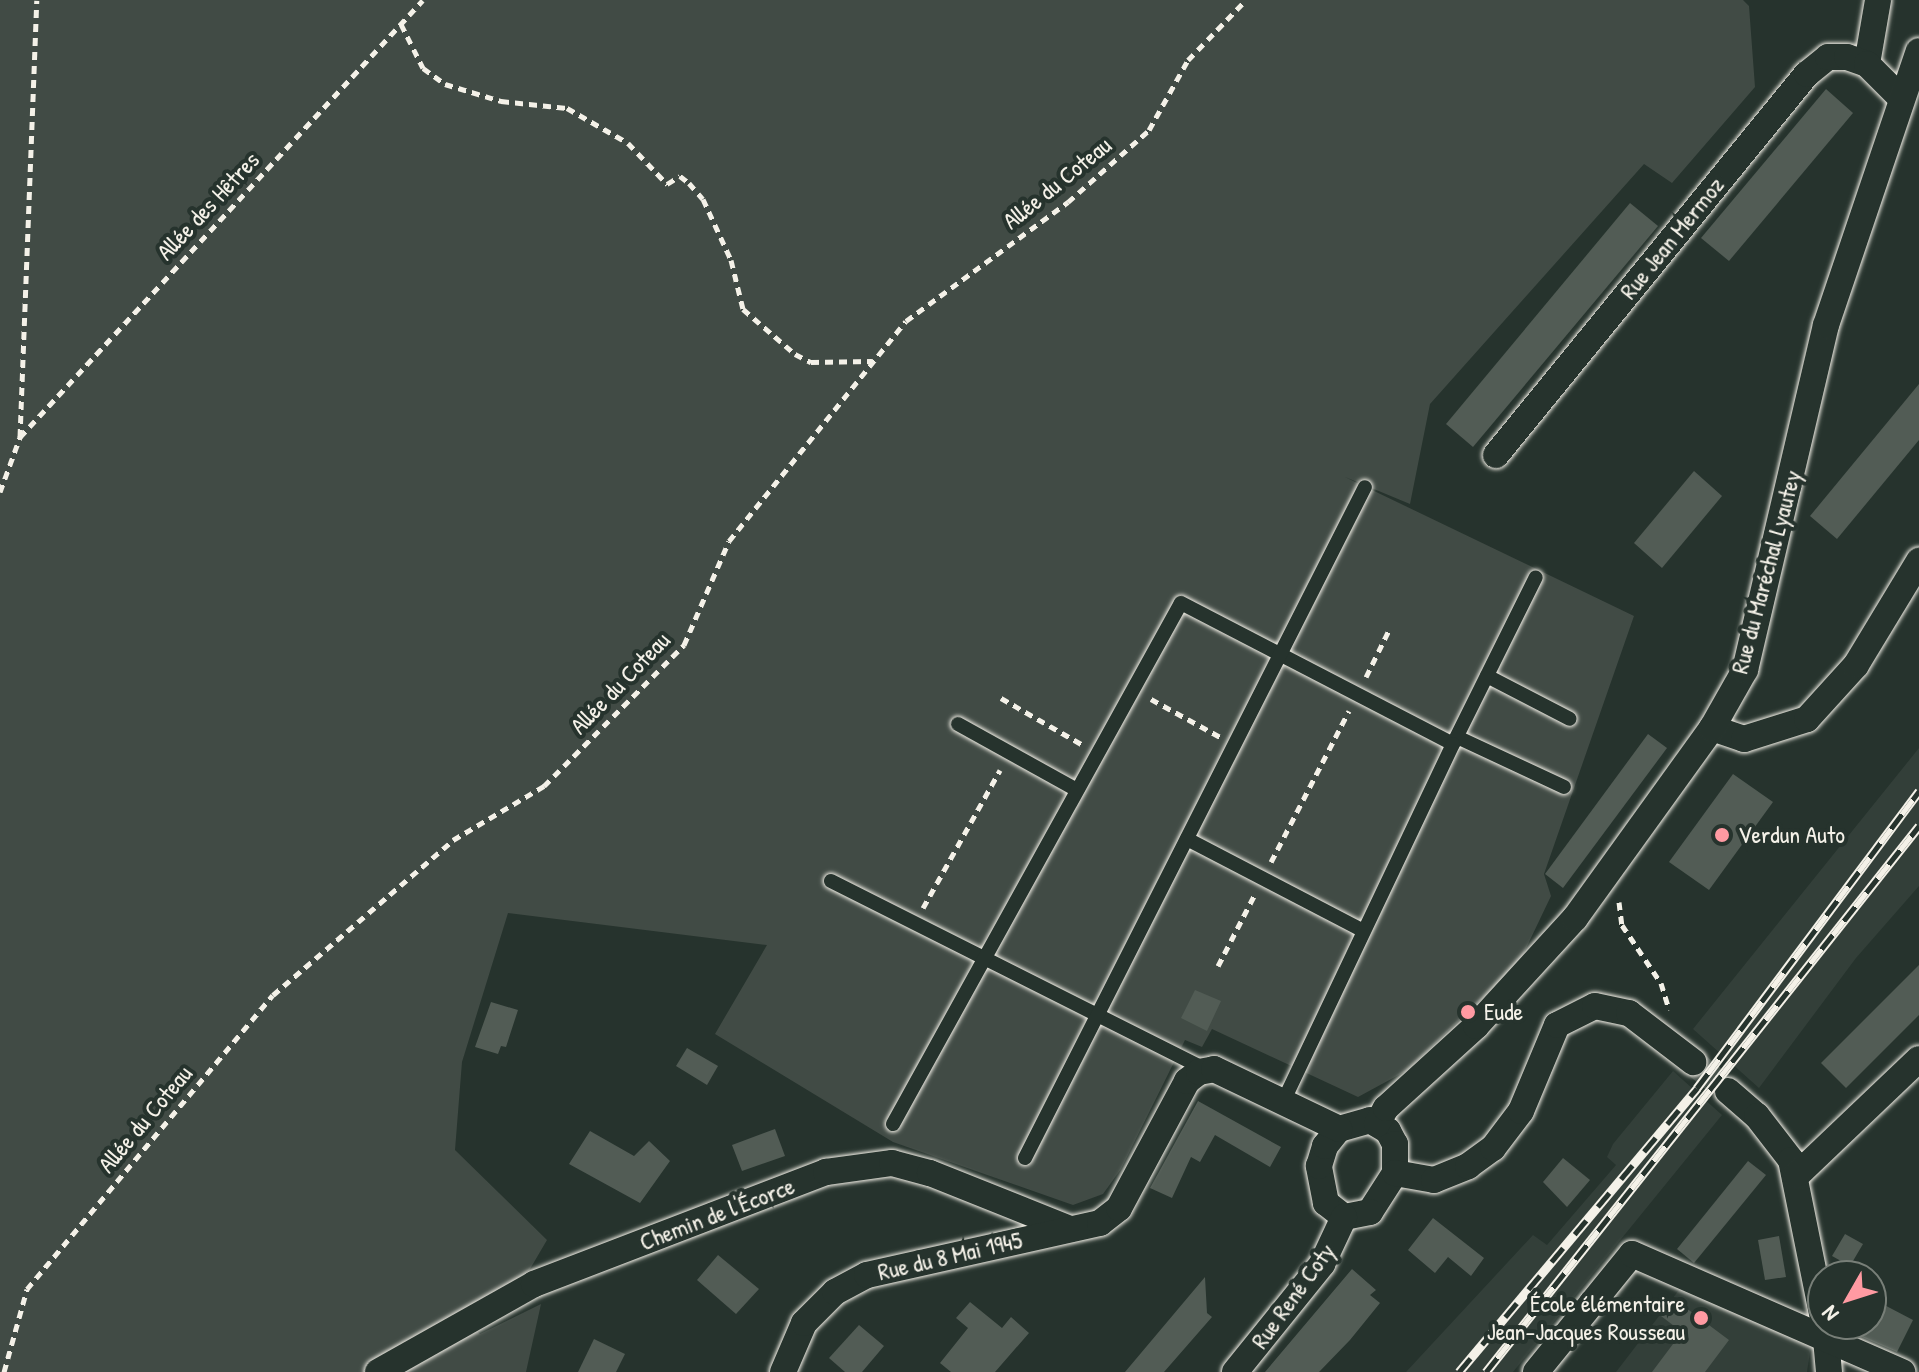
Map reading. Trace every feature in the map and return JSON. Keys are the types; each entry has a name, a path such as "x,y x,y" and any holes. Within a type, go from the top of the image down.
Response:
{"street":[{"path":"1878,0 1867,64 1900,97"},
{"name":"Rue du Maréchal Lyautey","path":"1377,1124 1386,1108 1537,963 1607,874 1712,728 1745,670 1826,325 1900,97 1919,51"},
{"name":"Rue Jean Mermoz","path":"1496,455 1807,74 1828,57 1867,64"},
{"path":"1712,728 1744,739 1807,719 1856,665 1919,561"},
{"path":"1395,1173 1434,1180 1468,1166 1493,1148 1521,1111 1546,1042 1568,1018 1595,1006 1611,1008 1657,1030 1693,1062"},
{"path":"1797,1175 1919,1059"},
{"path":"1206,1070 1339,1129"},
{"name":"Rue du 8 Mai 1945","path":"783,1372 804,1323 835,1292 867,1275 1100,1223 1119,1208 1187,1081 1206,1070"},
{"path":"1728,1091 1784,1148 1797,1175 1813,1260"},
{"path":"1354,1121 1377,1124 1395,1144 1395,1173 1370,1212 1344,1217 1326,1203 1319,1166 1325,1146 1339,1129 1354,1121"},
{"name":"Chemin de l'Écorce","path":"378,1372 534,1284 826,1172 892,1163 930,1173 1070,1229"},
{"name":"Rue René Coty","path":"1235,1372 1322,1264 1344,1217"},
{"path":"1536,1372 1632,1254 1807,1321"},
{"path":"1826,1340 1829,1372"},
{"path":"1846,1340 1902,1372"}],"lane":[{"path":"1025,1158 1365,487"},
{"path":"1283,1102 1536,577"},
{"path":"893,1124 1181,603 1357,694 1564,787"},
{"path":"1487,676 1570,719"},
{"path":"958,724 1077,790"},
{"path":"1187,839 1364,931"},
{"path":"831,881 1206,1070"}],"path":[{"path":"0,492 20,437 37,0"},
{"name":"Allée des Hêtres","path":"20,437 423,0"},
{"name":"Allée du Coteau","path":"4,1372 27,1289 273,995 453,840 544,786 684,645 729,541 906,321 1068,202 1149,130 1188,60 1246,0"},
{"path":"401,24 423,68 445,84 501,101 567,108 628,143 667,184 680,176 689,183 703,199 731,260 743,309 795,354 811,362 873,361"},
{"path":"1218,966 1390,628"},
{"path":"1133,690 1234,745"},
{"path":"1001,698 1097,754"},
{"path":"915,923 1010,753"},
{"path":"1607,874 1619,895 1622,925 1669,999 1669,1016 1657,1030"}],"shaded area":[{"path":"0,0 1743,0 1749,6 1755,87 1672,183 1644,164 1430,404 1410,504 1345,477 1634,616 1544,874 1551,896 1519,963 1406,1071 1358,1097 1212,1029 1202,1047 1185,1040 1121,1169 1103,1194 1073,1205 893,1142 715,1034 767,945 508,913 462,1062 455,1150 547,1240 530,1269 466,1320 480,1334 541,1304 526,1372 0,1372"},
{"path":"1919,748 1919,886 1856,958 1759,1088 1693,1029"},
{"path":"1673,1071 1722,1115 1513,1372 1406,1372 1533,1235 1547,1245 1616,1165 1607,1157 1613,1144"},
{"name":"École élémentaire Jean-Jacques Rousseau","path":"1679,1290 1811,1345 1807,1372 1616,1372"}],"building":[{"path":"1826,89 1853,113 1729,261 1701,238"},
{"path":"1630,203 1658,226 1473,447 1446,424"},
{"path":"1919,384 1919,440 1837,539 1810,516"},
{"path":"1694,471 1722,496 1662,568 1634,543"},
{"path":"1648,734 1667,748 1563,888 1545,874"},
{"path":"1733,774 1773,802 1709,890 1669,862"},
{"path":"1919,965 1919,1015 1846,1088 1821,1063"},
{"path":"1195,990 1221,1001 1207,1031 1181,1018"},
{"path":"491,1002 518,1010 506,1047 501,1046 498,1054 475,1047"},
{"path":"687,1048 718,1066 707,1085 676,1066"},
{"path":"1198,1101 1281,1147 1270,1167 1215,1135 1200,1162 1191,1157 1172,1198 1150,1188"},
{"path":"775,1129 785,1156 742,1171 732,1145"},
{"path":"590,1131 634,1156 649,1141 670,1161 640,1203 569,1164"},
{"path":"1563,1158 1590,1180 1567,1207 1543,1182"},
{"path":"1748,1161 1766,1175 1694,1263 1677,1249"},
{"path":"1433,1218 1484,1258 1471,1276 1448,1257 1435,1273 1408,1250"},
{"path":"1845,1234 1863,1244 1854,1260 1839,1260 1832,1256"},
{"path":"1779,1236 1786,1277 1765,1280 1758,1240"},
{"path":"718,1255 759,1289 736,1314 697,1280"},
{"path":"1352,1269 1376,1290 1370,1295 1380,1303 1350,1340 1319,1372 1265,1372"},
{"path":"1205,1277 1207,1313 1212,1317 1164,1372 1125,1372"},
{"path":"1674,1299 1729,1340 1705,1372 1652,1372 1682,1332 1661,1316"},
{"path":"970,1302 1002,1328 1011,1317 1029,1333 995,1372 951,1372 940,1363 968,1328 956,1318"},
{"path":"1887,1306 1913,1320 1897,1352 1869,1340 1887,1340"},
{"path":"859,1325 884,1346 862,1372 845,1372 829,1358"},
{"path":"594,1339 625,1354 616,1372 578,1372"}],"tunnel":[{"path":"1693,1062 1728,1091"}],"railway":[{"path":"1459,1372 1697,1088 1919,791"},
{"path":"1486,1372 1919,826"}],"place":[{"name":"Verdun Auto","path":"1722,835"},
{"name":"Eude","path":"1468,1012"},
{"name":"École élémentaire Jean-Jacques Rousseau","path":"1701,1318"}]}
